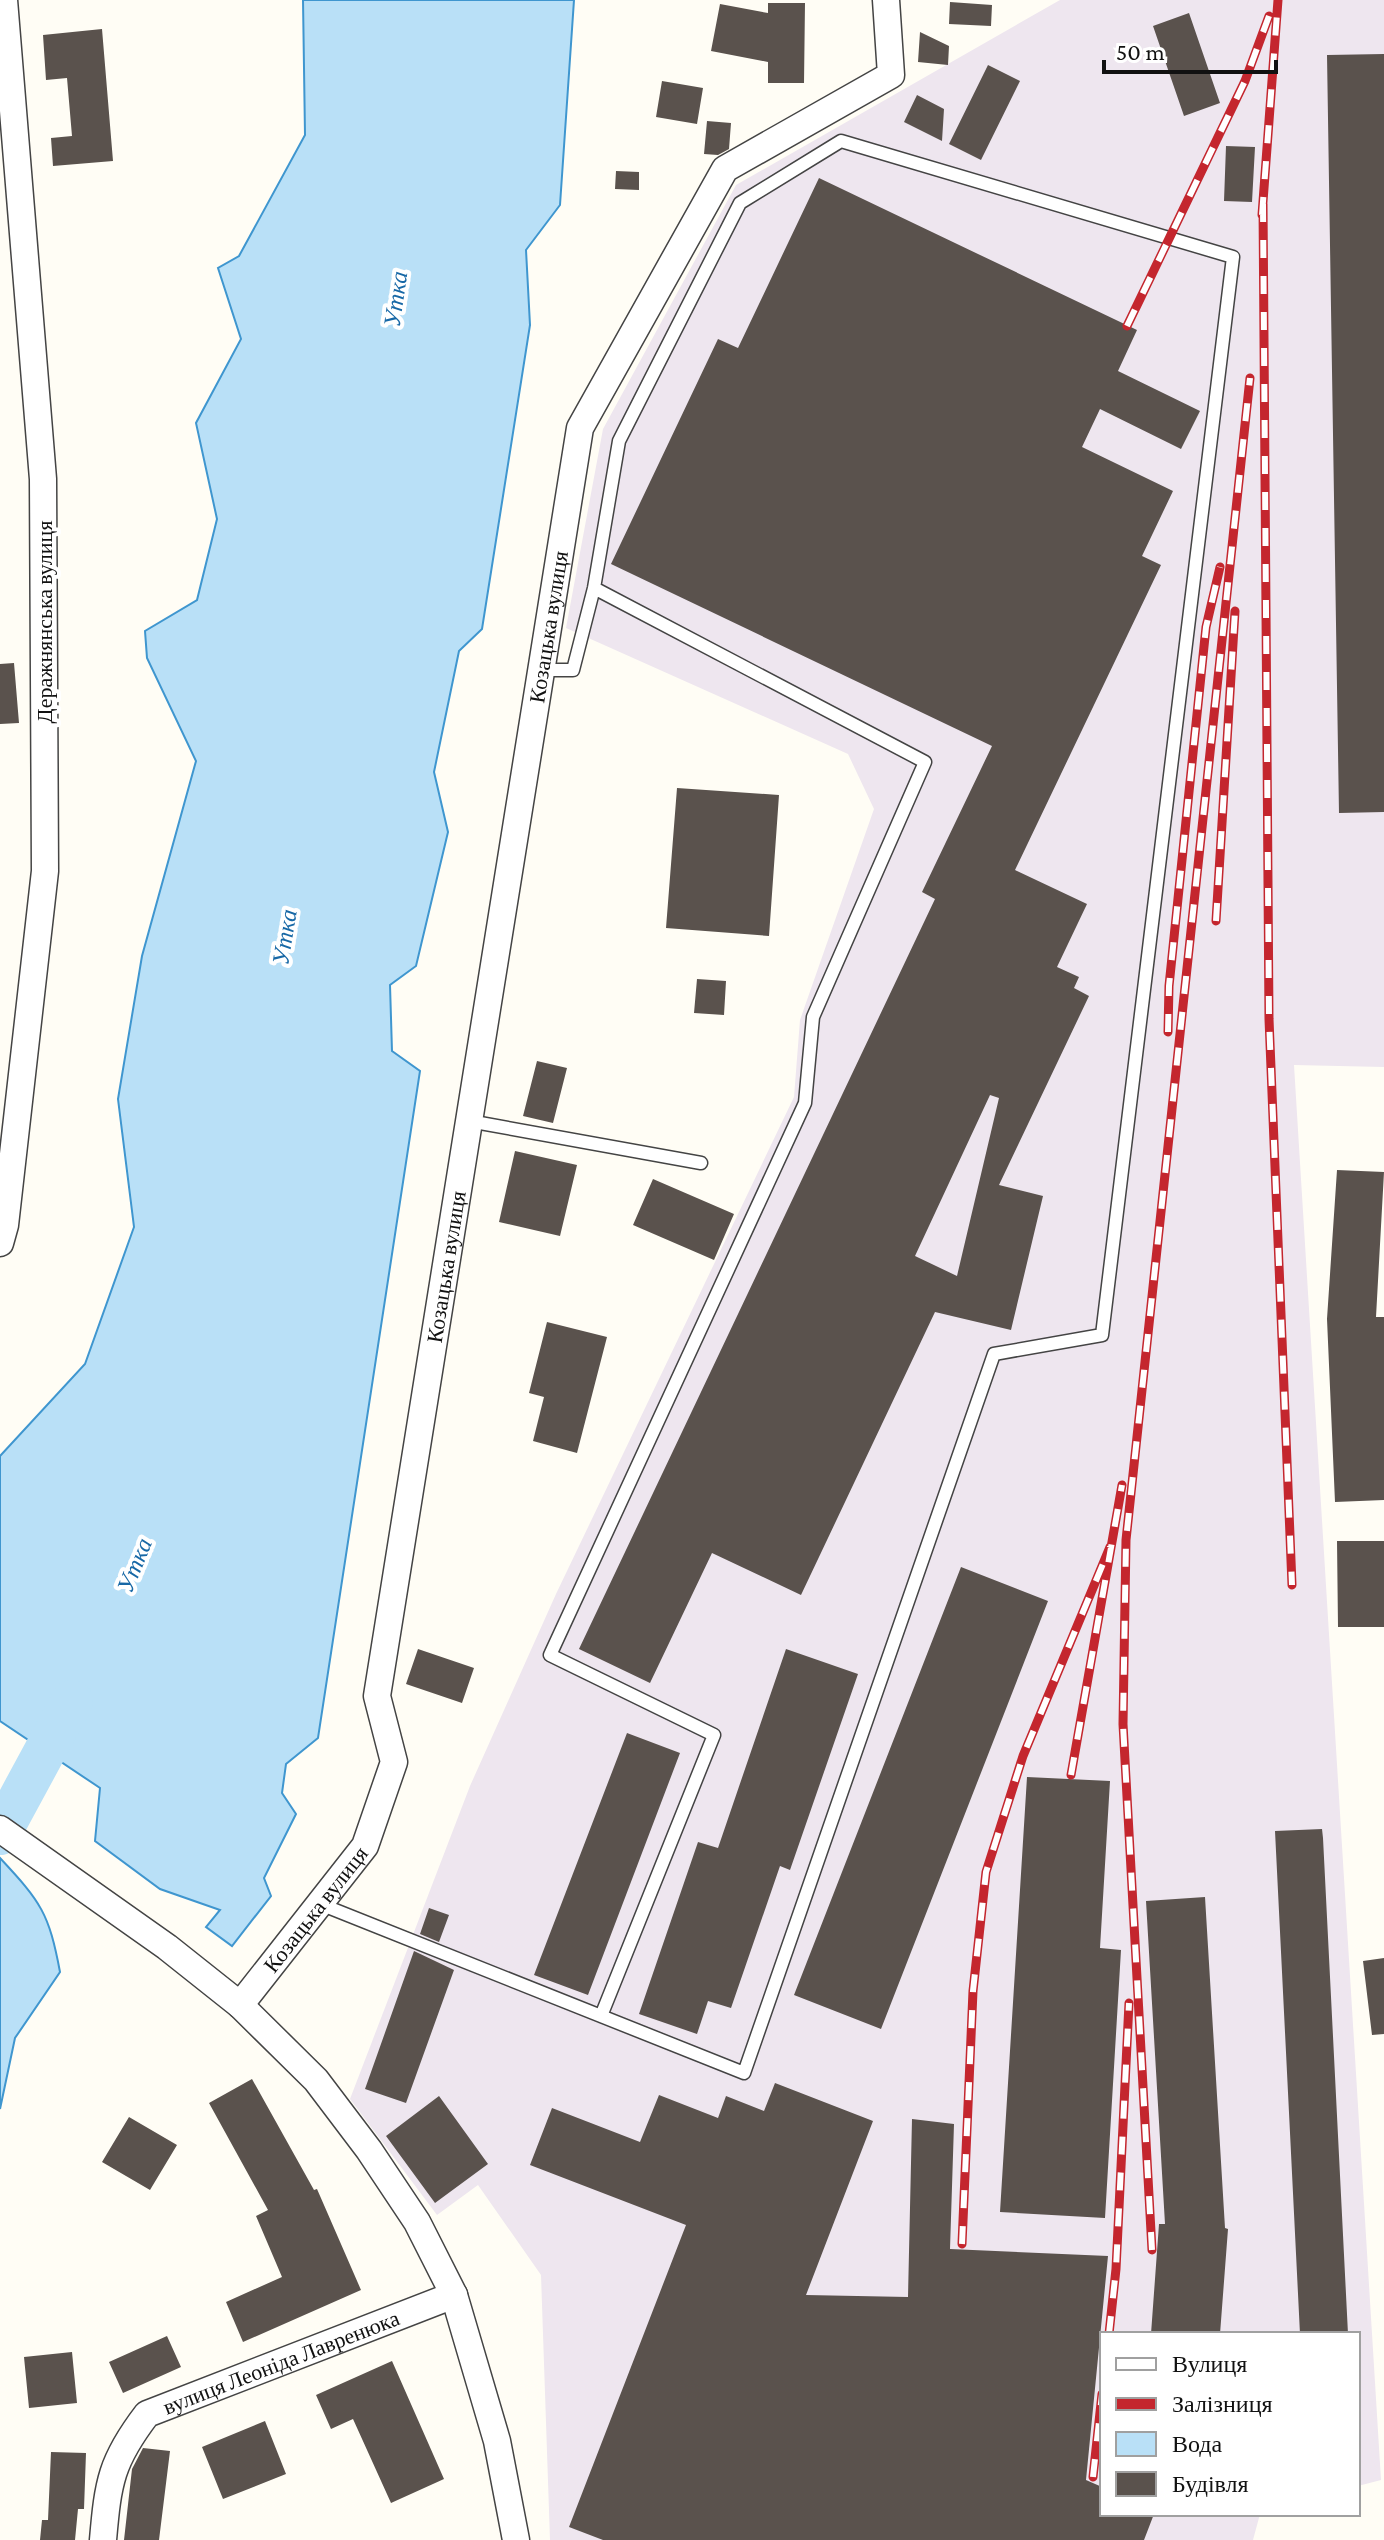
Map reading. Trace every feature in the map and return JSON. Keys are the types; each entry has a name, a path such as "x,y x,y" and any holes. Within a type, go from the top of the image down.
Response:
{"street":[{"name":"Деражнянська вулиця","path":"0,1243 5,1225 45,871 43,479 4,0"},
{"name":"Козацька вулиця","path":"240,2005 365,1846 394,1762 377,1696 580,428 725,169 891,75 886,0"},
{"path":"0,1829 167,1947 240,2005 316,2080 369,2150 417,2222 454,2295 497,2441 516,2540"},
{"name":"вулиця Леоніда Лавренюка","path":"103,2540 108,2483 123,2446 147,2414 454,2295"}],"lane":[{"path":"320,1904 744,2073 994,1354 1102,1335 1233,257 841,141 740,203 619,441 594,588 573,670 541,670"},
{"path":"594,588 925,762 813,1017 805,1103 550,1655 714,1735 601,2016"},
{"path":"469,1121 701,1163"}],"shaded area":[{"path":"1060,0 1384,0 1384,1067 1294,1065 1381,2480 1360,2485 1360,2332 1100,2332 1100,2516 1259,2516 1253,2540 550,2540 541,2275 478,2185 437,2215 350,2099 470,1786 556,1594 794,1097 800,1020 874,809 848,754 566,628 603,429 736,185"}],"water":[{"path":"303,0 574,0 560,205 526,250 530,325 482,629 459,651 434,772 448,832 416,966 390,985 392,1051 420,1071 318,1738 286,1764 282,1793 296,1814 264,1878 271,1896 232,1946 206,1927 220,1910 160,1889 95,1841 100,1788 0,1721 0,1456 85,1364 134,1227 118,1099 142,956 196,761 147,658 145,631 197,600 217,519 196,423 241,339 218,268 239,256 305,135"},
{"path":"0,1858 41,1909 52,1935 60,1972 15,2038 0,2109"}],"building":[{"path":"950,2 992,5 991,26 949,24"},
{"path":"768,3 805,3 804,83 768,83 768,62 711,51 720,4 768,13"},
{"path":"1189,13 1220,103 1184,116 1153,26"},
{"path":"102,29 113,161 53,166 51,138 72,136 67,78 46,80 43,35"},
{"path":"920,32 949,46 948,65 918,62"},
{"path":"1384,54 1384,812 1339,813 1327,55"},
{"path":"988,65 1020,81 981,160 949,144"},
{"path":"662,81 703,88 697,124 656,117"},
{"path":"917,95 944,109 942,141 904,122"},
{"path":"707,121 731,123 729,149 718,155 704,154"},
{"path":"1226,146 1255,147 1252,202 1224,201"},
{"path":"616,171 639,172 639,190 615,189"},
{"path":"819,178 1137,330 1118,371 1200,411 1181,449 1100,409 1082,447 1173,491 1142,556 1161,565 1015,870 1087,904 1057,967 1079,977 1074,988 1089,996 999,1185 1043,1196 1011,1330 935,1312 801,1595 712,1553 650,1683 579,1649 935,899 922,892 992,746 611,564 718,339 738,348","holes":["990,1095 999,1098 957,1276 915,1256"]},
{"path":"14,663 19,723 0,724 0,664"},
{"path":"677,788 779,795 769,936 666,928"},
{"path":"697,979 726,981 724,1015 694,1013"},
{"path":"537,1061 567,1068 553,1123 523,1116"},
{"path":"515,1151 577,1165 560,1236 499,1222"},
{"path":"1337,1170 1384,1172 1376,1317 1384,1317 1384,1500 1335,1502 1327,1319"},
{"path":"653,1179 734,1214 714,1260 633,1225"},
{"path":"547,1322 607,1337 577,1453 533,1441 544,1397 529,1393"},
{"path":"1337,1541 1384,1541 1384,1627 1338,1627"},
{"path":"961,1567 1048,1601 881,2029 794,1995"},
{"path":"418,1649 474,1668 462,1703 406,1684"},
{"path":"786,1649 858,1674 790,1870 780,1866 731,2008 708,2001 697,2034 639,2014 698,1842 718,1848"},
{"path":"627,1733 680,1753 588,1995 534,1975"},
{"path":"1027,1777 1110,1781 1100,1948 1121,1950 1105,2218 1000,2212"},
{"path":"1322,1829 1348,2332 1300,2332 1275,1831"},
{"path":"1205,1897 1225,2228 1228,2229 1220,2332 1151,2332 1159,2224 1165,2224 1146,1901"},
{"path":"429,1908 449,1915 439,1942 420,1934"},
{"path":"414,1951 454,1970 406,2103 365,2089"},
{"path":"1384,1958 1384,2034 1372,2035 1363,1961"},
{"path":"252,2079 314,2190 317,2189 361,2290 243,2342 226,2302 282,2277 256,2216 268,2210 209,2103"},
{"path":"775,2083 873,2121 806,2295 908,2297 912,2119 954,2124 950,2249 1108,2256 1086,2480 1100,2486 1100,2516 1153,2516 1144,2540 603,2540 569,2527 686,2225 530,2165 552,2108 640,2142 659,2095 718,2118 726,2096 764,2111"},
{"path":"439,2096 488,2164 435,2203 386,2136"},
{"path":"129,2117 177,2145 150,2190 102,2162"},
{"path":"167,2336 181,2367 123,2393 109,2362"},
{"path":"72,2352 77,2403 29,2408 24,2357"},
{"path":"392,2361 444,2479 391,2503 353,2419 331,2429 316,2395"},
{"path":"265,2421 286,2474 223,2499 202,2447"},
{"path":"143,2448 170,2451 159,2540 124,2540 132,2469"},
{"path":"51,2452 86,2453 84,2509 78,2509 75,2540 40,2540 42,2520 48,2520"}],"waterway":[{"name":"Утка","path":"0,1834 72,1701"}],"railway":[{"path":"1262,215 1278,0"},
{"path":"1127,326 1245,81 1269,16"},
{"path":"1263,204 1269,1019 1292,1585"},
{"path":"1152,2250 1123,1724 1126,1540 1250,378"},
{"path":"1168,1032 1169,986 1206,627 1220,567"},
{"path":"1216,921 1235,611"},
{"path":"1071,1775 1122,1485"},
{"path":"962,2244 973,1991 986,1872 1023,1756 1110,1547"},
{"path":"1109,2332 1116,2269 1129,2003"},
{"path":"1093,2477 1100,2412"}]}
